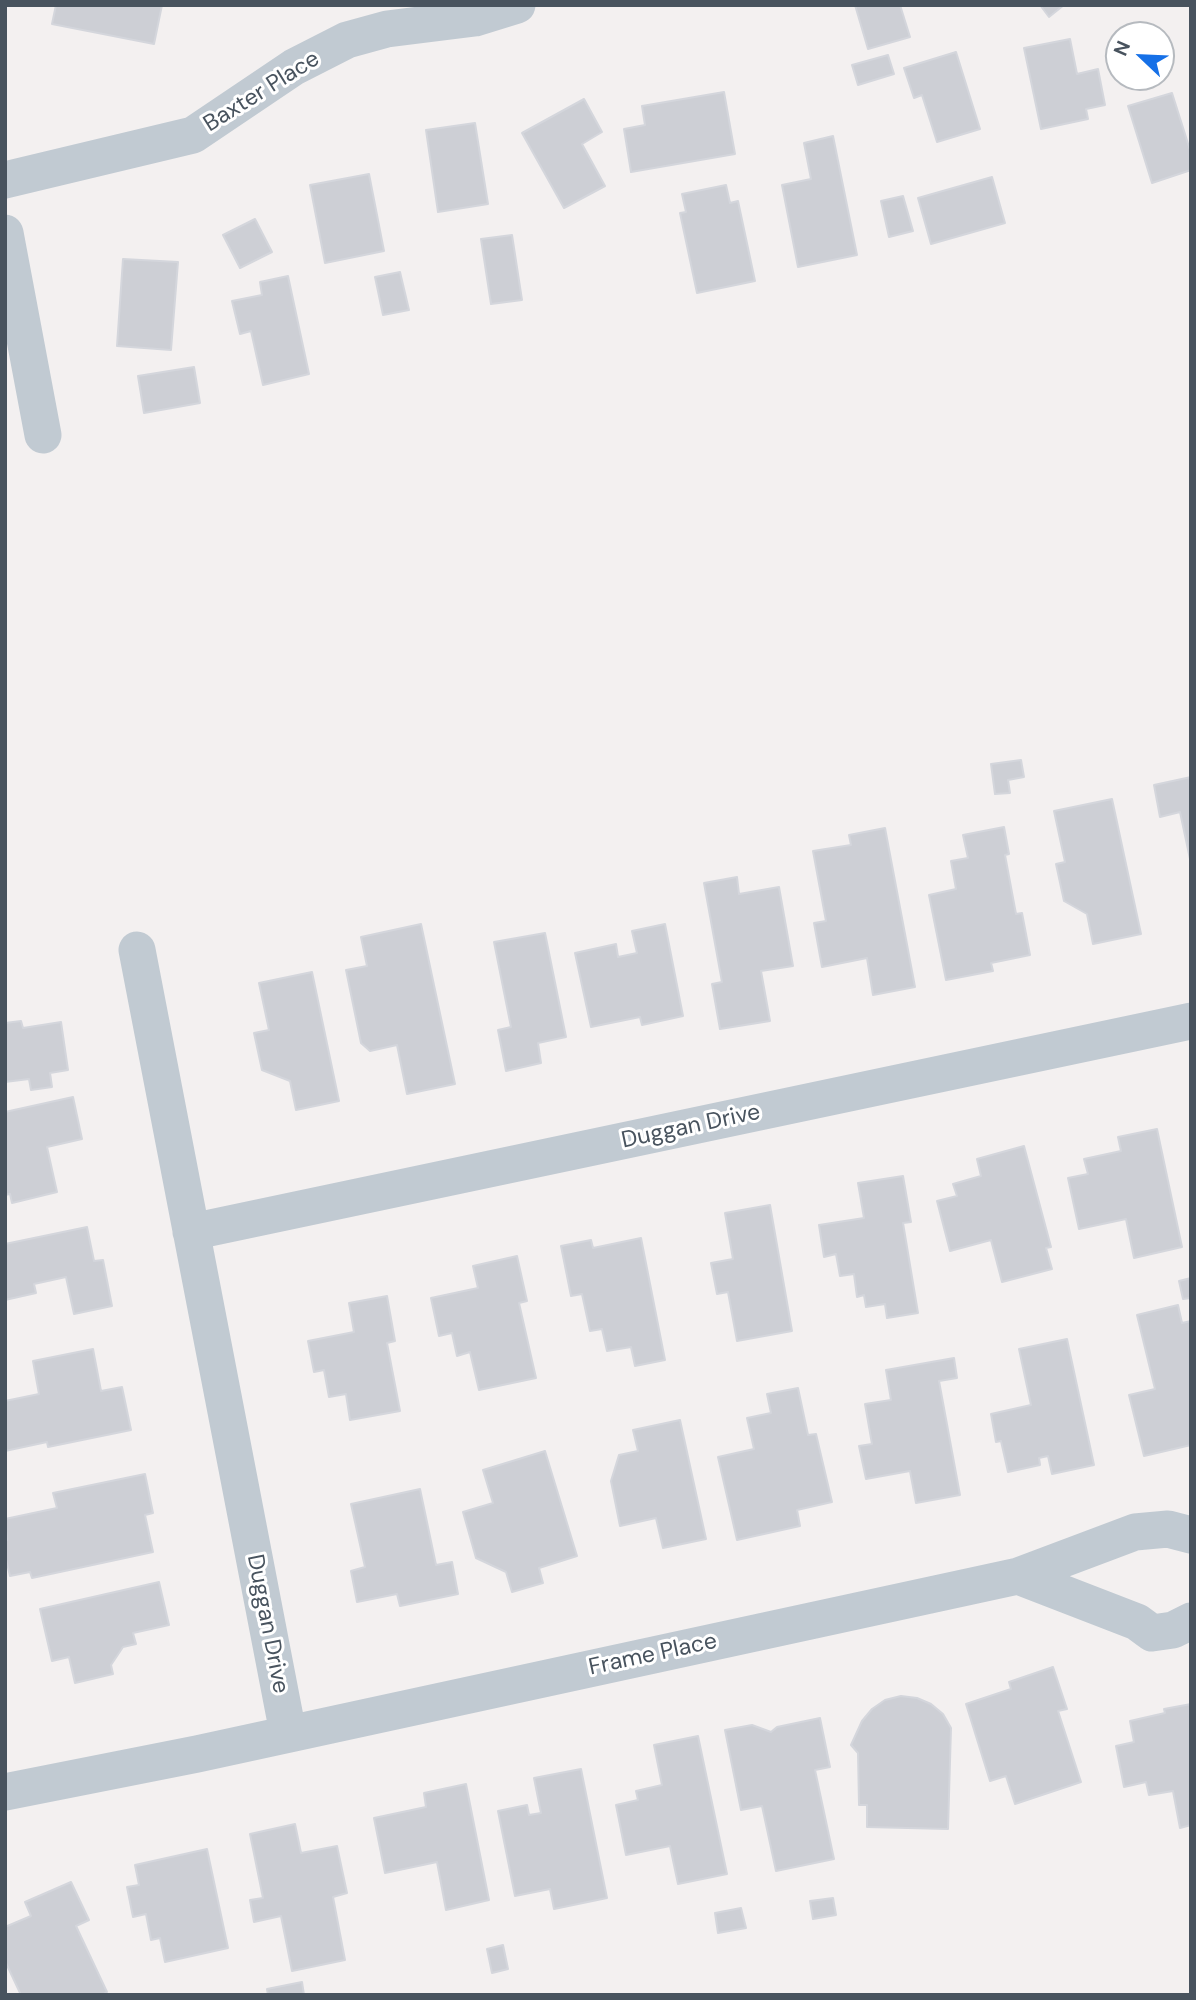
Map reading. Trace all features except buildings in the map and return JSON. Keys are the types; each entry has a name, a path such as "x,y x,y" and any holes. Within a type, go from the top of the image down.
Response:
{"street":[{"name":"Baxter Place","path":"5,180 193,135 294,67 347,40 387,29 475,18 517,5"},
{"path":"5,233 43,435"},
{"name":"Duggan Drive","path":"137,950 288,1733"},
{"name":"Duggan Drive","path":"191,1232 1191,1021"},
{"name":"Frame Place","path":"288,1733 1018,1576 1135,1532 1167,1529 1191,1535"},
{"path":"1018,1576 1137,1622 1152,1633 1173,1630 1191,1621"},
{"path":"5,1792 288,1733"}]}
